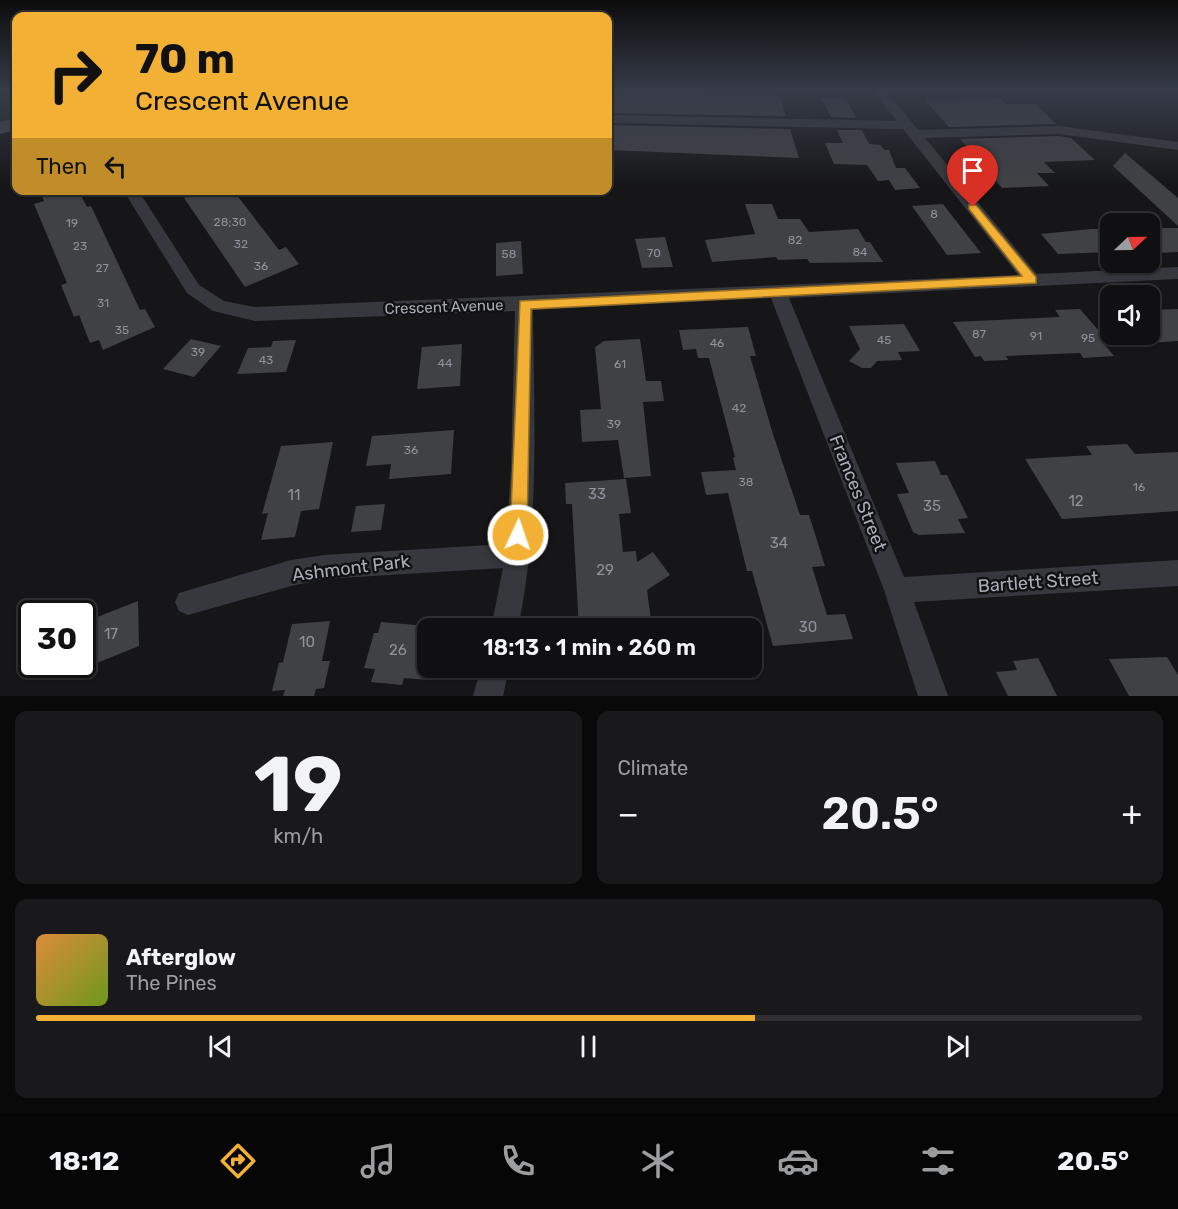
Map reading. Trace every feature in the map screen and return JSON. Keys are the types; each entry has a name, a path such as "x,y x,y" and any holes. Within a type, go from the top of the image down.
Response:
{"street":[{"path":"683,121 910,129 1059,130 1178,146"},
{"path":"904,121 1032,280"},
{"name":"Crescent Avenue","path":"133,195 193,289 209,301 230,309 269,314 778,293 1178,273"},
{"name":"Frances Street","path":"778,293 897,590 933,696"},
{"path":"507,618 517,555 524,304"},
{"name":"Ashmont Park","path":"188,602 291,573 324,567 517,555"},
{"name":"Bartlett Street","path":"897,590 1178,573"},
{"path":"488,696 492,678"}],"building":[{"path":"944,121 1053,121 1056,124 949,127"},
{"path":"612,125 790,129 799,158 612,150"},
{"path":"837,130 862,130 869,144 881,145 884,150 889,150 896,168 905,168 920,188 895,190 889,180 878,181 867,165 834,164 825,143 843,143"},
{"path":"1059,136 1071,138 1095,160 1044,162 1055,173 1037,173 1049,186 1002,188 960,139"},
{"path":"1125,153 1178,198 1178,226 1113,166"},
{"path":"81,195 87,207 91,206 140,310 145,309 155,327 103,350 99,340 90,343 79,315 74,317 61,285 67,283 34,204 44,201 42,196"},
{"path":"191,195 237,195 279,250 286,247 299,264 245,287 184,198"},
{"path":"745,204 772,204 778,219 800,219 809,232 858,229 883,262 810,263 807,259 778,260 776,257 712,262 705,240 755,234"},
{"path":"943,204 981,253 947,255 912,206"},
{"path":"1160,228 1178,228 1178,252 1160,253"},
{"path":"1100,229 1100,252 1058,254 1041,234"},
{"path":"665,237 673,267 642,268 635,239"},
{"path":"521,241 523,274 496,276 496,243"},
{"path":"1080,309 1100,332 1100,345 1105,345 1114,356 1083,358 1080,353 1006,356 1008,360 984,361 981,356 975,357 953,322 1060,317 1055,310"},
{"path":"1178,309 1178,341 1160,342 1160,310"},
{"path":"904,324 920,351 898,352 902,360 877,361 871,368 862,368 849,361 860,349 849,326"},
{"path":"748,327 756,356 750,356 772,431 800,515 809,515 825,566 812,567 827,615 845,614 853,639 773,646 752,571 747,571 728,493 706,495 701,472 736,470 733,458 735,457 709,358 698,358 696,349 683,350 679,330"},
{"path":"191,339 221,346 194,377 163,369"},
{"path":"640,339 646,381 661,381 664,401 643,402 651,476 624,478 618,440 582,442 580,410 601,409 595,347 604,341"},
{"path":"296,340 286,372 237,374 248,348 271,347 273,341"},
{"path":"462,344 460,386 417,389 422,347"},
{"path":"454,430 451,474 389,479 391,464 366,466 372,436"},
{"path":"333,442 319,509 301,511 295,537 261,540 268,513 262,514 281,446"},
{"path":"1127,444 1135,454 1178,452 1178,511 1062,519 1025,459 1092,455 1086,446"},
{"path":"935,461 941,475 947,475 968,518 958,519 965,533 919,535 913,532 897,494 909,493 896,463"},
{"path":"626,479 631,513 619,514 623,552 636,551 637,562 653,552 670,575 647,590 651,618 578,618 572,504 566,504 565,483"},
{"path":"385,504 381,530 351,532 356,506"},
{"path":"138,601 139,646 96,663 96,618"},
{"path":"330,621 322,661 330,661 324,688 316,689 314,696 283,696 285,690 272,691 279,663 283,662 292,624"},
{"path":"381,622 417,625 417,678 428,678 428,680 404,678 402,685 371,682 375,669 364,668 374,633 378,633"},
{"path":"1167,657 1178,675 1178,696 1129,696 1109,659"},
{"path":"1038,658 1057,696 1008,696 996,672 1017,670 1013,661"}],"route":[{"path":"518,535 524,304 1032,280 973,207"}]}
